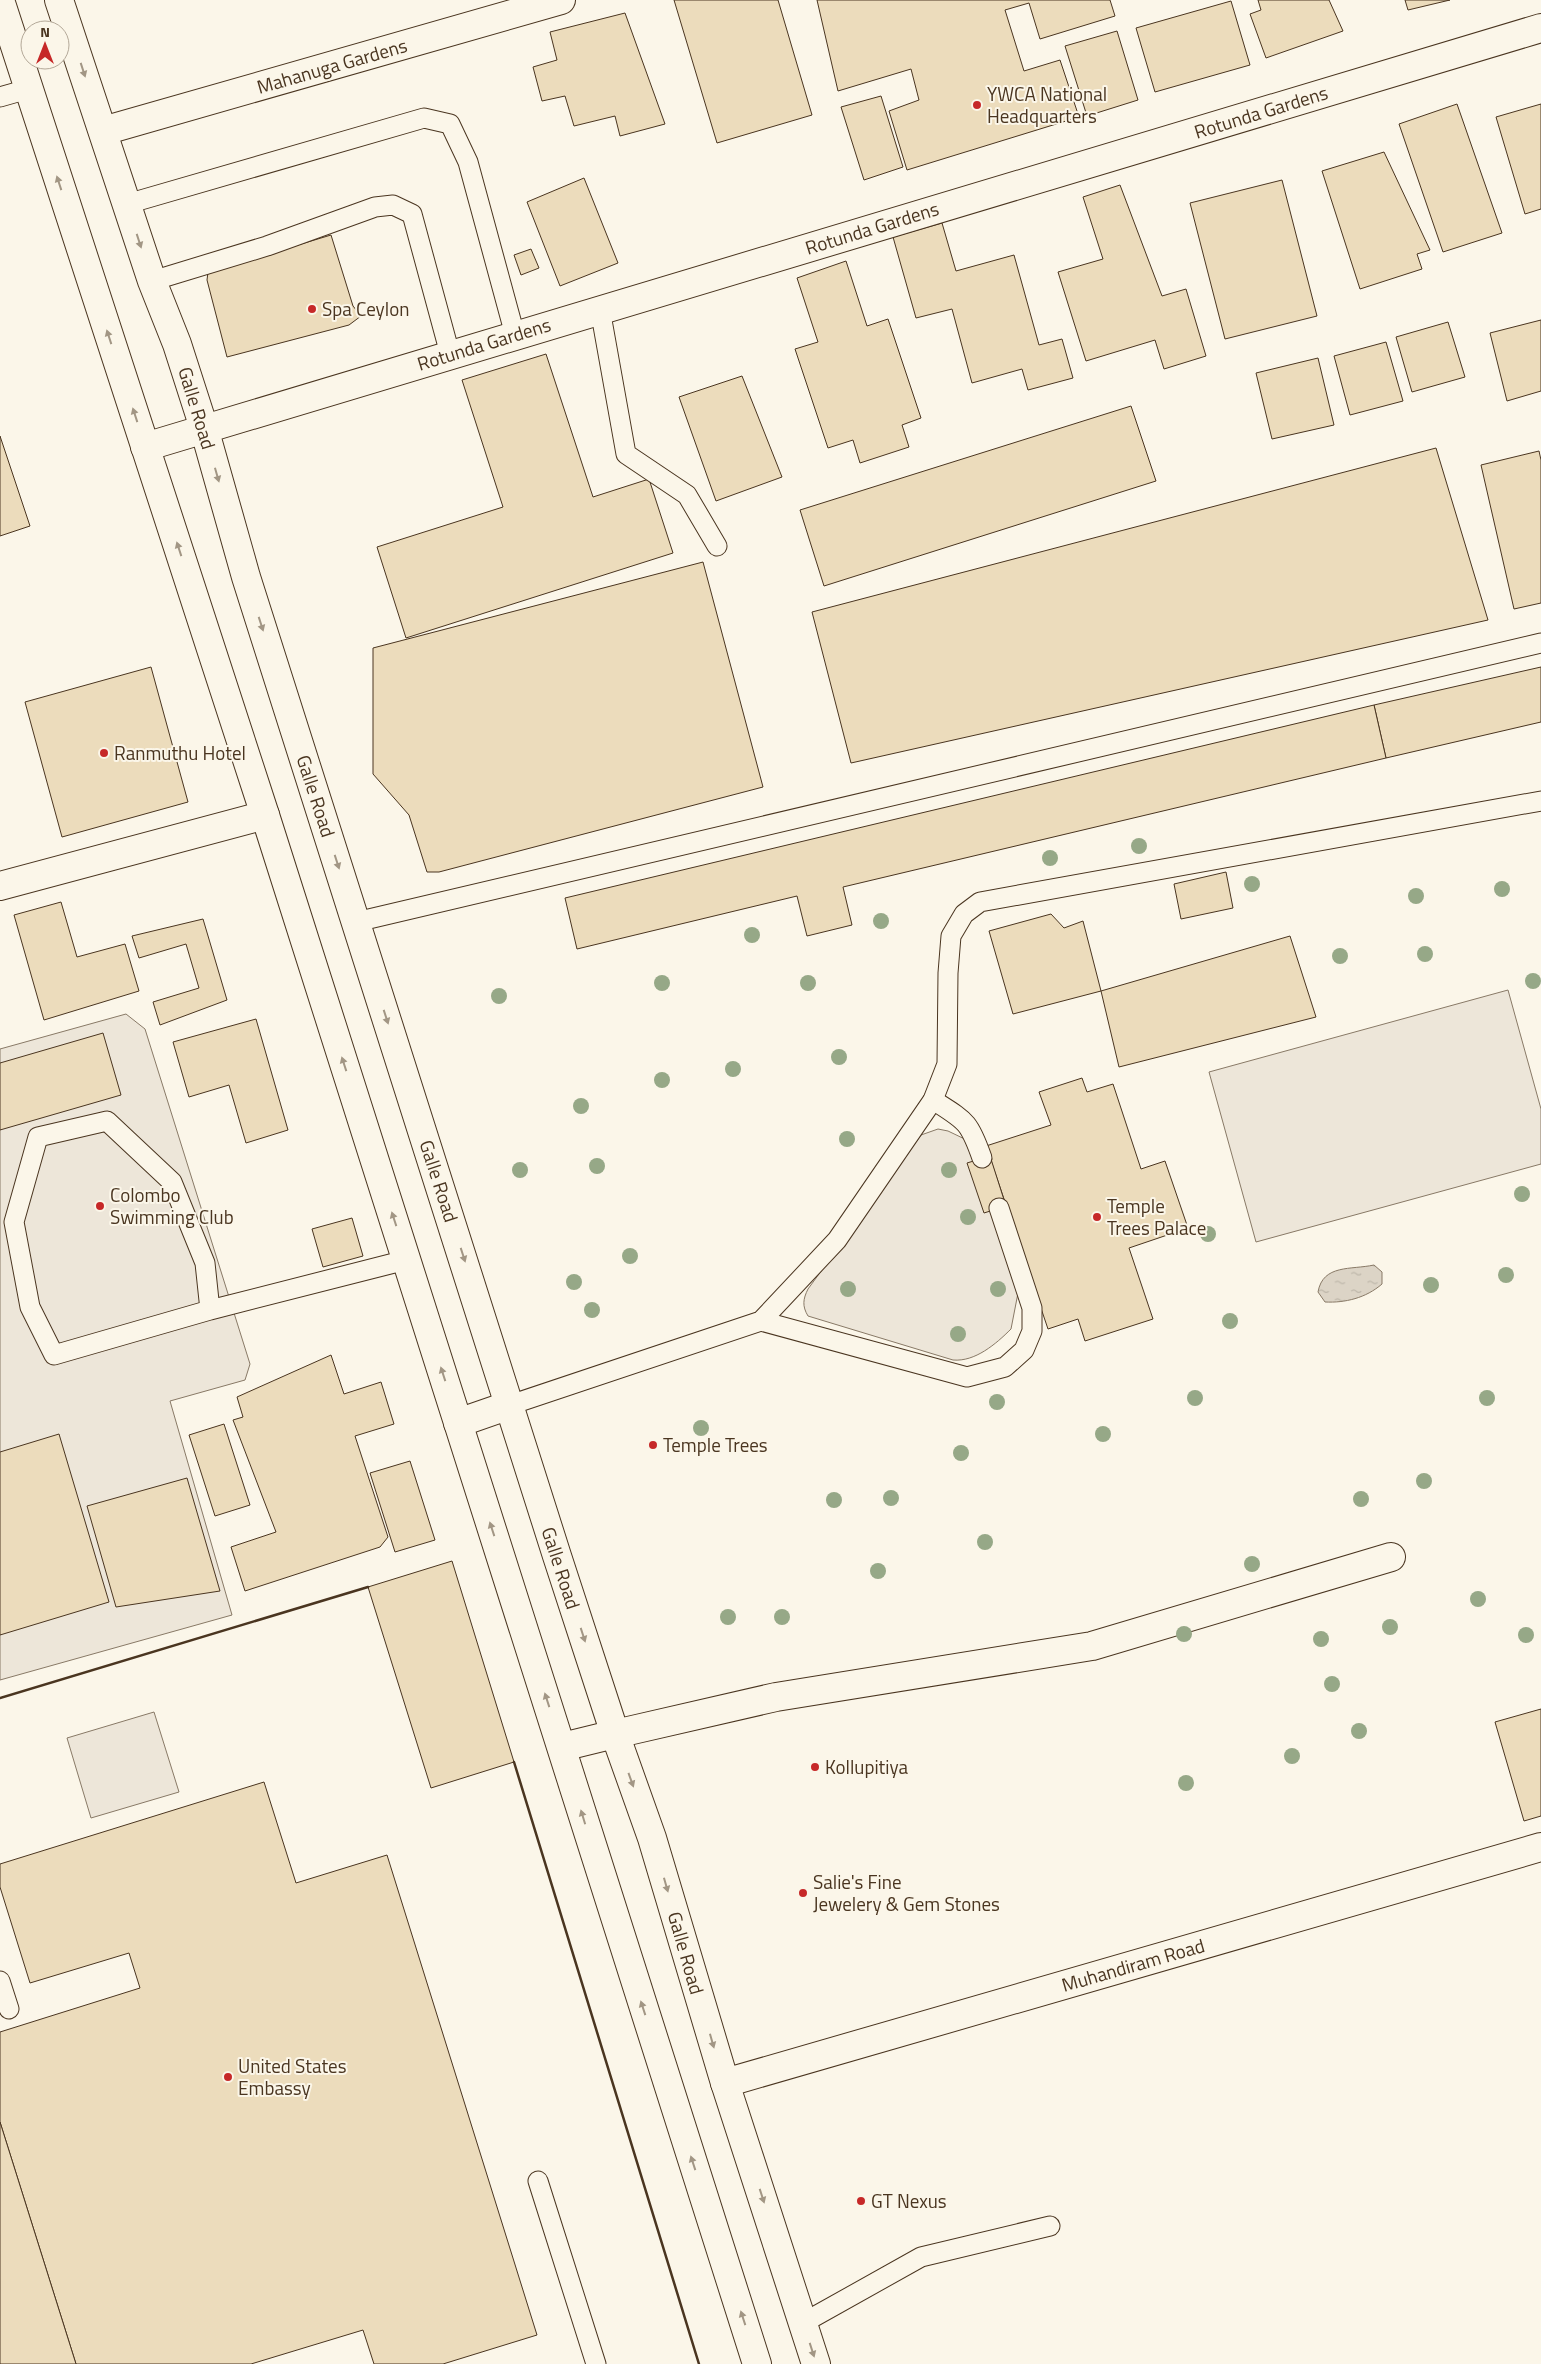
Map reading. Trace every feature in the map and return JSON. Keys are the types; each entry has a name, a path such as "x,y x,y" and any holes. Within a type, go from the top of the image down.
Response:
{"main road":[{"path":"0,0 265,815 562,1747 597,1864 758,2364"},
{"name":"Galle Road","path":"60,0 152,281 177,344 204,428 246,577 615,1734 652,1838 725,2083 816,2364"},
{"name":"Mahanuga Gardens","path":"103,131 562,0"},
{"name":"Rotunda Gardens","path":"145,447 1541,28"},
{"path":"0,886 265,815"},
{"path":"458,1423 510,1405"},
{"path":"562,1747 776,1697 1092,1646 1391,1557"},
{"name":"Muhandiram Road","path":"725,2083 1541,1847"}],"lane":[{"path":"0,96 28,89"},
{"path":"128,204 424,118 450,124 468,162 515,335"},
{"path":"152,281 267,246 376,207 393,205 412,214 450,354"},
{"path":"600,309 626,454 687,495 717,546"},
{"path":"356,922 1541,643"},
{"path":"510,1405 761,1321 837,1240 933,1100 947,1064 951,936 964,914 980,902 1541,801"},
{"path":"933,1100 964,1120 973,1130 982,1158"},
{"path":"210,1310 205,1263 172,1182 107,1120 38,1137 14,1222 30,1307 54,1355 210,1310 406,1260"},
{"path":"761,1321 967,1377 1005,1367 1024,1350 1032,1331 1032,1308 999,1208"},
{"path":"0,1982 9,2009"},
{"path":"538,2181 596,2364"},
{"path":"803,2323 921,2257 1050,2226"}],"shaded area":[{"path":"1508,990 1541,1109 1541,1164 1256,1242 1209,1072"},
{"name":"Colombo Swimming Club","path":"126,1014 145,1029 250,1364 245,1380 170,1401 232,1615 0,1680 0,1049"},
{"path":"938,1129 948,1131 973,1143 1018,1293 1011,1329 985,1351 961,1360 953,1360 808,1316 804,1306 804,1299 808,1289 921,1135"},
{"path":"154,1712 179,1792 91,1818 67,1738"}],"water":[{"path":"1374,1265 1382,1272 1382,1284 1369,1293 1340,1302 1325,1302 1318,1292 1321,1283 1332,1272"}],"building":[{"path":"674,0 778,0 812,115 717,143"},
{"path":"817,0 1110,0 1115,16 1040,39 1029,3 1005,10 1024,71 1060,60 1079,117 907,170 889,111 919,100 911,69 838,91"},
{"path":"1258,0 1329,0 1343,31 1266,58 1250,14 1261,10"},
{"path":"1405,0 1450,0 1408,10"},
{"path":"1231,1 1250,65 1155,92 1136,28"},
{"path":"625,13 665,124 620,136 615,116 574,126 565,96 542,101 533,67 557,60 550,32"},
{"path":"1117,31 1138,100 1087,116 1065,46"},
{"path":"881,96 903,167 864,180 841,107"},
{"path":"1457,104 1502,233 1443,252 1399,124"},
{"path":"1541,104 1541,209 1525,214 1496,117"},
{"path":"1384,152 1430,250 1417,254 1422,269 1360,289 1322,171"},
{"path":"584,178 618,263 560,286 527,202"},
{"path":"1282,180 1317,316 1225,339 1190,203"},
{"path":"1120,185 1162,296 1186,289 1206,356 1164,369 1155,340 1086,361 1058,272 1103,259 1083,197"},
{"path":"942,223 956,271 1014,255 1039,345 1062,339 1073,378 1028,390 1022,369 972,383 952,309 916,318 893,237"},
{"path":"331,235 353,306 361,316 349,325 227,357 207,280 208,272"},
{"path":"531,249 539,268 521,275 514,255"},
{"path":"846,261 867,326 888,319 921,418 902,425 909,447 860,463 853,440 828,448 795,349 818,342 797,278"},
{"path":"1541,320 1541,391 1507,401 1490,333"},
{"path":"1448,322 1465,377 1412,392 1396,337"},
{"path":"1386,342 1403,401 1350,415 1334,356"},
{"path":"546,354 593,497 649,479 673,553 406,638 377,547 503,507 462,380"},
{"path":"1318,358 1334,425 1272,439 1256,373"},
{"path":"742,376 782,477 716,501 679,397"},
{"path":"1131,406 1156,481 824,586 800,510"},
{"path":"0,436 30,526 0,536"},
{"path":"1436,448 1488,620 851,763 812,612"},
{"path":"1539,451 1541,460 1541,603 1514,609 1481,465"},
{"path":"703,562 763,787 439,872 427,872 409,815 373,774 373,648"},
{"path":"151,667 188,802 62,837 25,702"},
{"path":"1541,667 1541,722 1386,758 1374,705"},
{"path":"1374,705 1386,758 843,887 852,925 807,936 797,896 577,949 565,898"},
{"path":"1226,872 1233,908 1181,919 1174,884"},
{"path":"61,902 77,957 125,944 139,991 44,1020 14,915"},
{"path":"1051,914 1064,928 1083,921 1101,991 1013,1014 989,931"},
{"path":"203,919 227,1000 160,1025 153,1002 199,988 186,944 139,958 132,936"},
{"path":"1290,936 1316,1017 1119,1067 1101,991"},
{"path":"256,1019 288,1130 246,1143 229,1085 189,1097 173,1042"},
{"path":"103,1033 121,1095 0,1130 0,1063"},
{"name":"Temple Trees Palace","path":"1082,1078 1087,1092 1113,1084 1141,1169 1165,1161 1188,1228 1129,1248 1153,1319 1085,1341 1078,1319 1048,1329 986,1146 1051,1125 1039,1092"},
{"path":"990,1156 1006,1206 984,1213 967,1163"},
{"path":"352,1218 363,1256 323,1267 312,1229"},
{"path":"331,1355 344,1394 381,1382 394,1424 355,1436 388,1537 380,1547 245,1591 231,1547 276,1532 233,1420 243,1417 237,1397"},
{"path":"224,1424 250,1505 215,1516 189,1435"},
{"path":"59,1434 109,1602 0,1635 0,1452"},
{"path":"410,1461 435,1540 395,1552 370,1473"},
{"path":"187,1478 220,1591 116,1607 87,1506"},
{"path":"452,1561 514,1762 431,1788 368,1587"},
{"path":"1541,1709 1541,1816 1524,1821 1495,1722"},
{"name":"United States Embassy","path":"264,1782 296,1883 387,1855 537,2335 443,2364 374,2364 363,2330 251,2364 76,2364 0,2122 0,2032 140,1988 129,1953 30,1983 0,1887 0,1864"},
{"path":"0,2122 76,2364 0,2364"}],"wall":[{"path":"0,1698 368,1587"},
{"path":"514,1762 699,2364"}],"place":[{"name":"YWCA National Headquarters","path":"977,105"},
{"name":"Spa Ceylon","path":"312,309"},
{"name":"Ranmuthu Hotel","path":"104,753"},
{"name":"Colombo Swimming Club","path":"100,1206"},
{"name":"Temple Trees Palace","path":"1097,1217"},
{"name":"Temple Trees","path":"653,1445"},
{"name":"Kollupitiya","path":"815,1767"},
{"name":"Salie's Fine Jewelery & Gem Stones","path":"803,1893"},
{"name":"United States Embassy","path":"228,2077"},
{"name":"GT Nexus","path":"861,2201"}]}
